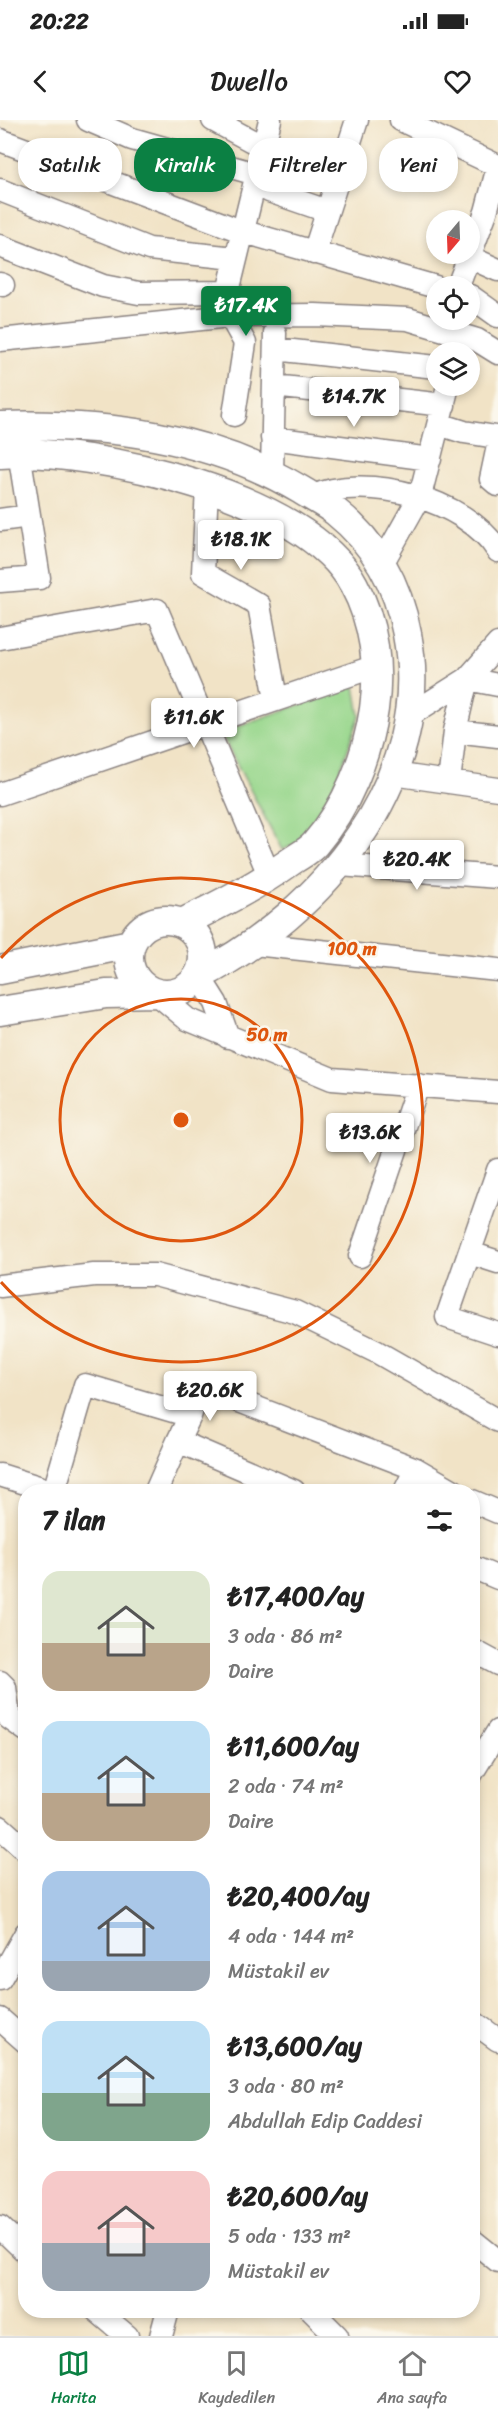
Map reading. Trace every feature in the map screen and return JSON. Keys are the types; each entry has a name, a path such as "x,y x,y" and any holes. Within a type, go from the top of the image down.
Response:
{"main road":[{"path":"0,426 58,424 138,431 230,455 272,473 335,511 349,523 383,562 402,604 412,657 410,716 393,774 367,826 340,865 295,910 254,944 199,976 180,992 106,994 0,1011"},
{"path":"10,453 106,461 207,487 243,500 294,528 329,555 354,584 371,630 376,666 376,693 370,733 350,792 314,846 270,877 182,923"},
{"path":"156,993 136,980 130,968 131,944 146,925 170,919 193,930 204,952 199,976"},
{"path":"0,970 131,944"}],"street":[{"path":"88,120 132,139 248,172"},
{"path":"213,120 248,139"},
{"path":"265,138 270,120"},
{"path":"351,138 357,120"},
{"path":"401,120 498,166 480,228"},
{"path":"0,140 242,231 426,284"},
{"path":"0,190 149,249 235,258"},
{"path":"234,415 245,343 230,316 228,292 252,192"},
{"path":"272,192 327,212"},
{"path":"314,253 333,192"},
{"path":"0,246 103,286 139,293 228,292"},
{"path":"480,262 498,270"},
{"path":"480,303 498,316"},
{"path":"0,340 230,316 275,318 315,315 408,319 491,347 498,353"},
{"path":"272,473 275,318"},
{"path":"275,349 426,366"},
{"path":"274,386 444,405 464,432 495,437 498,440"},
{"path":"383,562 420,496 444,405"},
{"path":"272,438 430,459"},
{"path":"498,446 491,479 498,484"},
{"path":"0,581 39,578 30,516 10,453"},
{"path":"207,487 203,573 259,605 276,699"},
{"path":"311,497 327,490 339,489 372,489 420,496 444,505 468,518 498,552"},
{"path":"0,520 30,516"},
{"path":"0,638 157,610 270,877"},
{"path":"410,716 467,679 498,644"},
{"path":"0,794 376,666"},
{"path":"467,679 498,685"},
{"path":"449,782 455,731 467,679"},
{"path":"455,731 498,736"},
{"path":"393,774 498,789"},
{"path":"340,865 498,877"},
{"path":"254,944 498,970"},
{"path":"199,976 216,1003 228,1037"},
{"path":"156,993 187,1019 332,1079 498,1092"},
{"path":"360,1256 418,1085"},
{"path":"498,1170 447,1317 498,1334"},
{"path":"470,1253 498,1262"},
{"path":"0,1286 94,1275 155,1275 295,1312 377,1352 498,1421"},
{"path":"55,1484 85,1385 190,1416"},
{"path":"159,1484 190,1416 200,1386 416,1469 442,1484"},
{"path":"178,1441 278,1484"},
{"path":"408,1484 416,1469"},
{"path":"0,1475 30,1484"},
{"path":"480,1504 498,1512"},
{"path":"480,1570 498,1578"},
{"path":"480,1654 498,1664"},
{"path":"0,1682 5,1687 12,1726"},
{"path":"480,1760 498,1731"},
{"path":"0,1827 18,1843"},
{"path":"0,1979 18,1947"},
{"path":"0,2019 18,2035"},
{"path":"480,2026 498,2040"},
{"path":"0,2227 18,2244"},
{"path":"480,2246 498,2261"},
{"path":"106,2318 127,2336"},
{"path":"160,2336 166,2318"},
{"path":"319,2318 337,2336"}],"green space":[{"path":"355,686 360,716 328,804 297,844 282,850 220,732"}]}
